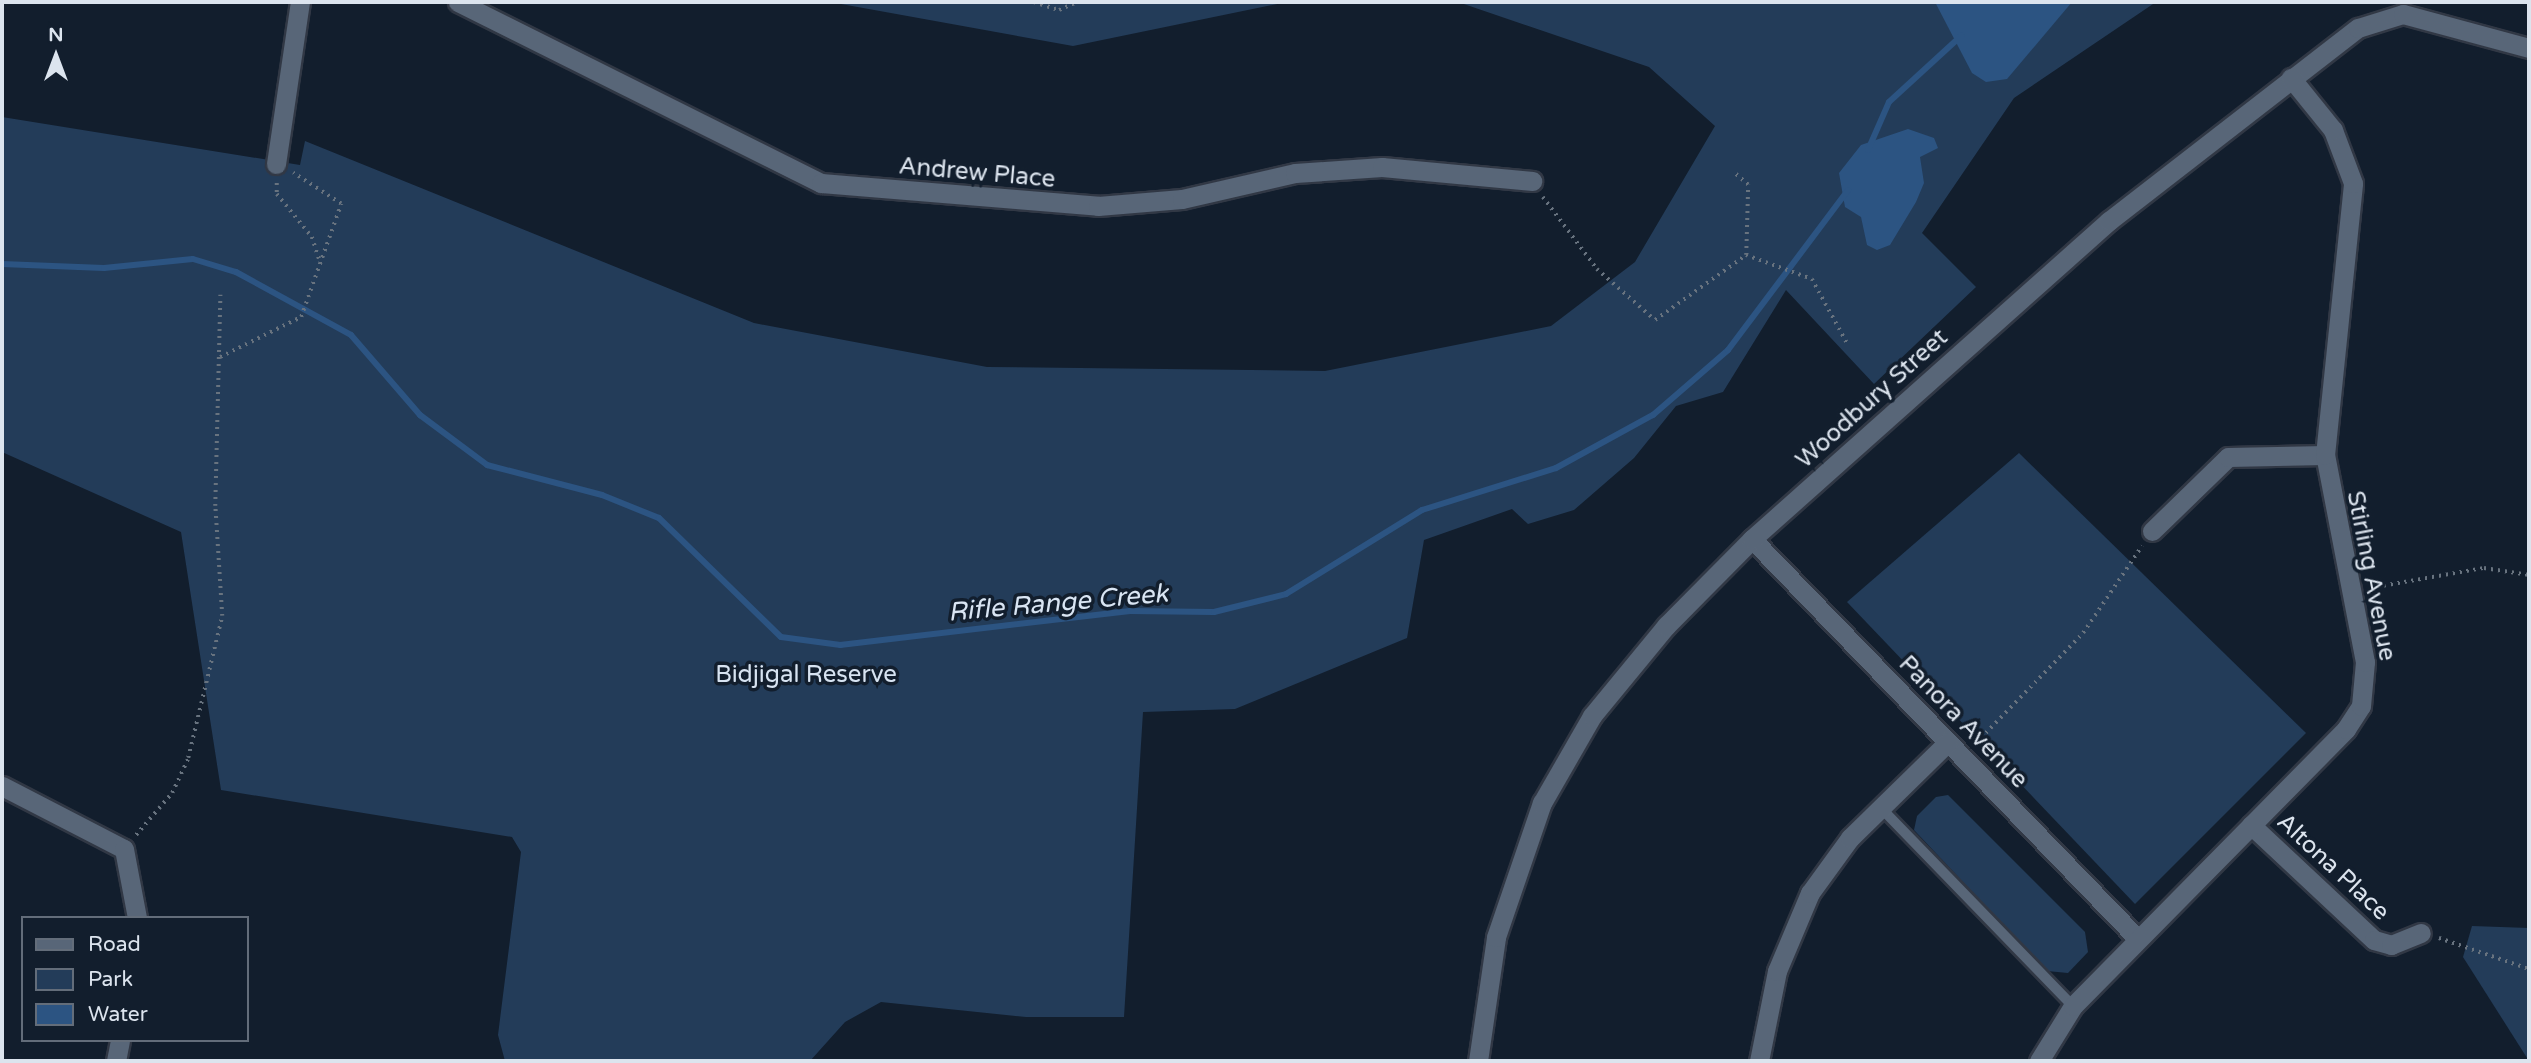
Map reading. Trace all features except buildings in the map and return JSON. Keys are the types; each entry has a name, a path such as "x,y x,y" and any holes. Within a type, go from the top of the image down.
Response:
{"street":[{"path":"276,164 300,2"},
{"name":"Andrew Place","path":"458,2 821,183 1098,206 1182,199 1295,173 1381,167 1532,181"},
{"name":"Woodbury Street","path":"1478,1061 1496,937 1542,803 1592,716 1666,626 1752,539 2109,221 2358,28 2387,15 2422,17 2529,48"},
{"name":"Stirling Avenue","path":"2039,1061 2073,1006 2251,825 2361,706 2365,662 2325,455 2353,183 2333,130 2291,78"},
{"path":"2152,531 2228,457 2325,455"},
{"name":"Panora Avenue","path":"1752,539 2137,939"},
{"path":"1759,1061 1777,971 1806,903 1827,865 1948,742"},
{"path":"2,786 124,849 137,916"},
{"name":"Altona Place","path":"2251,825 2374,940 2391,945 2421,933"},
{"path":"116,1061 120,1042"}],"lane":[{"path":"1881,808 2073,1006"}],"path":[{"path":"1034,2 1059,10 1077,2"},
{"path":"1776,2 1816,2"},
{"path":"219,358 301,317 341,204 330,191 276,164 277,194 312,237 320,262"},
{"path":"1734,173 1748,185 1746,255"},
{"path":"1532,181 1597,269 1655,320 1746,255"},
{"path":"1746,255 1812,279 1847,343"},
{"path":"124,849 172,793 188,758 220,627 220,295"},
{"path":"1962,757 2082,633 2152,531"},
{"path":"2351,592 2484,568 2529,575"},
{"path":"2421,933 2529,969"}],"green space":[{"path":"830,2 1287,2 1073,46"},
{"name":"Bidjigal Reserve","path":"1458,2 2156,2 2014,98 1922,233 1976,287 1874,384 1786,290 1723,392 1676,406 1634,458 1574,510 1528,524 1512,509 1424,540 1407,638 1235,709 1143,712 1124,1017 1026,1017 881,1002 845,1022 810,1061 505,1061 498,1035 521,852 512,837 221,790 181,532 2,452 2,117 300,165 305,141 754,323 987,367 1325,371 1551,326 1635,262 1715,126 1649,67"},
{"path":"2019,453 2306,733 2135,904 1847,602"},
{"path":"1948,795 2085,932 2088,952 2068,973 2047,971 1914,830 1917,816 1936,797"},
{"path":"2472,926 2529,928 2529,1061 2463,957"}],"water":[{"path":"1935,2 2072,2 2007,79 1986,82 1972,73"},
{"path":"1908,129 1934,138 1938,148 1920,157 1924,183 1916,202 1890,245 1877,250 1867,245 1861,217 1845,207 1839,173 1861,145"}],"waterway":[{"name":"Rifle Range Creek","path":"1868,150 1889,102 1961,36"},
{"name":"Rifle Range Creek","path":"2,264 104,268 193,259 236,272 351,335 420,415 487,465 602,495 659,518 781,637 840,645 1130,611 1214,612 1286,594 1422,510 1556,468 1653,415 1728,350 1848,190"}]}
